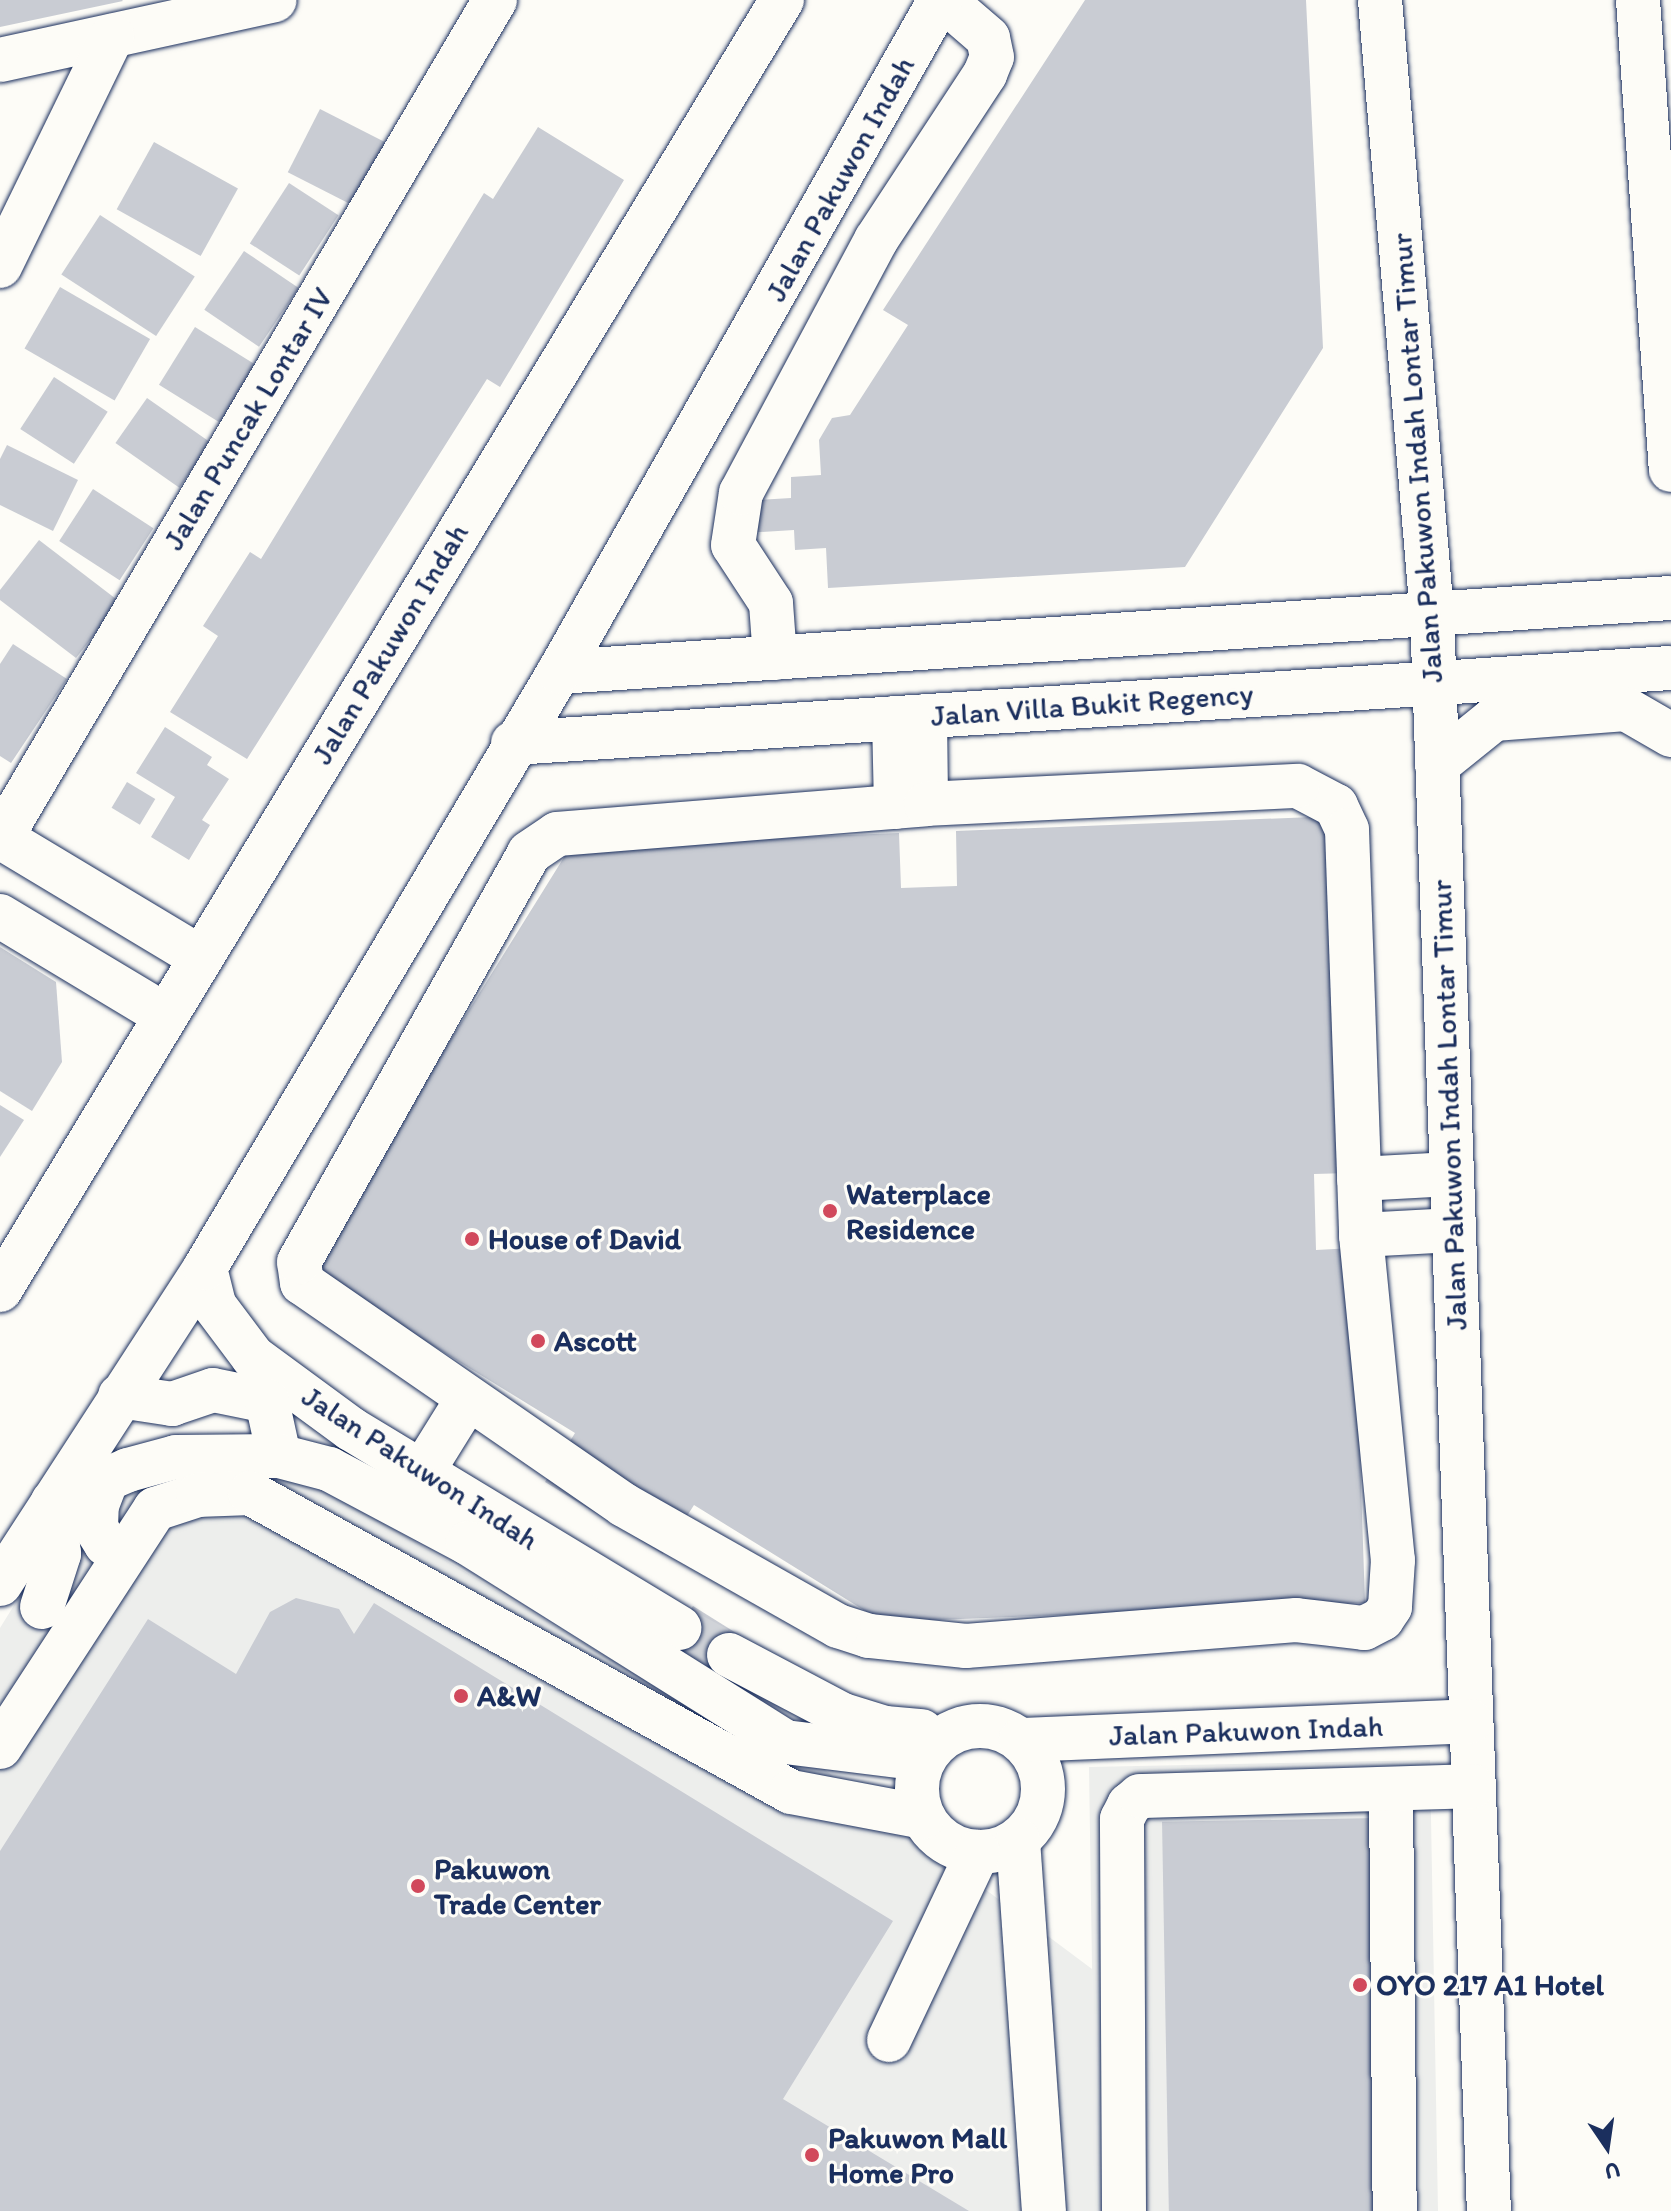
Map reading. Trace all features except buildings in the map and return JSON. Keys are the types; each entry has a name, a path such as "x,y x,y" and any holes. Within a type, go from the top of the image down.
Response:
{"street":[{"path":"0,60 275,0"},
{"name":"Jalan Puncak Lontar IV","path":"0,837 495,0"},
{"name":"Jalan Pakuwon Indah","path":"0,1290 782,0"},
{"path":"775,658 771,603 733,545 741,493 876,240 992,57 988,38 942,0"},
{"name":"Jalan Pakuwon Indah","path":"0,1584 205,1268 513,743 559,672 942,0"},
{"name":"Jalan Pakuwon Indah Lontar Timur","path":"1380,0 1432,614 1489,2211"},
{"path":"1638,0 1671,470"},
{"path":"0,266 112,36"},
{"path":"820,215 876,240"},
{"path":"559,672 1671,598"},
{"path":"1225,628 1229,696"},
{"name":"Jalan Villa Bukit Regency","path":"513,743 1671,668"},
{"path":"1437,765 1494,719 1626,709 1671,735"},
{"path":"910,717 911,806"},
{"path":"1298,786 1336,806 1347,830 1359,1179 1361,1235 1393,1560 1390,1607 1382,1619 1364,1628 1296,1620 966,1646 869,1636 838,1626 624,1505 467,1400 305,1290 299,1262 529,853 557,834 615,826 911,806 1298,786"},
{"path":"0,837 200,957"},
{"path":"0,916 165,1015"},
{"path":"1359,1179 1451,1174"},
{"path":"1361,1235 1454,1230"},
{"name":"Jalan Pakuwon Indah","path":"205,1268 214,1305 253,1357 351,1429 424,1469 679,1628"},
{"path":"120,1396 172,1404 213,1390 267,1401 279,1456"},
{"path":"424,1469 467,1400"},
{"path":"114,1547 96,1528 107,1479 176,1457 279,1456 329,1469 468,1543 785,1742 937,1746 974,1725 1000,1728 1021,1740 1037,1760 1044,1784 1042,1805 998,1846 889,2040"},
{"path":"309,1522 329,1469"},
{"path":"0,1713 114,1547 155,1509 198,1495 250,1493 309,1522 676,1733 791,1792 923,1817 956,1848 998,1846"},
{"path":"42,1607 59,1554 53,1501"},
{"path":"0,1747 114,1547"},
{"path":"729,1655 843,1715 937,1746"},
{"name":"Jalan Pakuwon Indah","path":"1021,1740 1471,1721"},
{"path":"923,1817 916,1788 937,1746"},
{"path":"1124,2211 1122,1819 1129,1805 1140,1796 1473,1786"},
{"path":"1391,1789 1395,2211"},
{"path":"998,1846 1044,2211"}],"shaded area":[{"path":"234,1433 750,1743 817,1764 1092,1969 1089,1767 1430,1760 1438,2211 0,2211 0,1628 111,1448"}],"tunnel":[{"path":"679,1628 729,1655"}],"place":[{"name":"Waterplace Residence","path":"830,1211"},
{"name":"House of David","path":"472,1239"},
{"name":"Ascott","path":"538,1341"},
{"name":"A&W","path":"461,1696"},
{"name":"Pakuwon Trade Center","path":"418,1886"},
{"name":"OYO 217 A1 Hotel","path":"1360,1985"},
{"name":"Pakuwon Mall Home Pro","path":"812,2155"}]}
